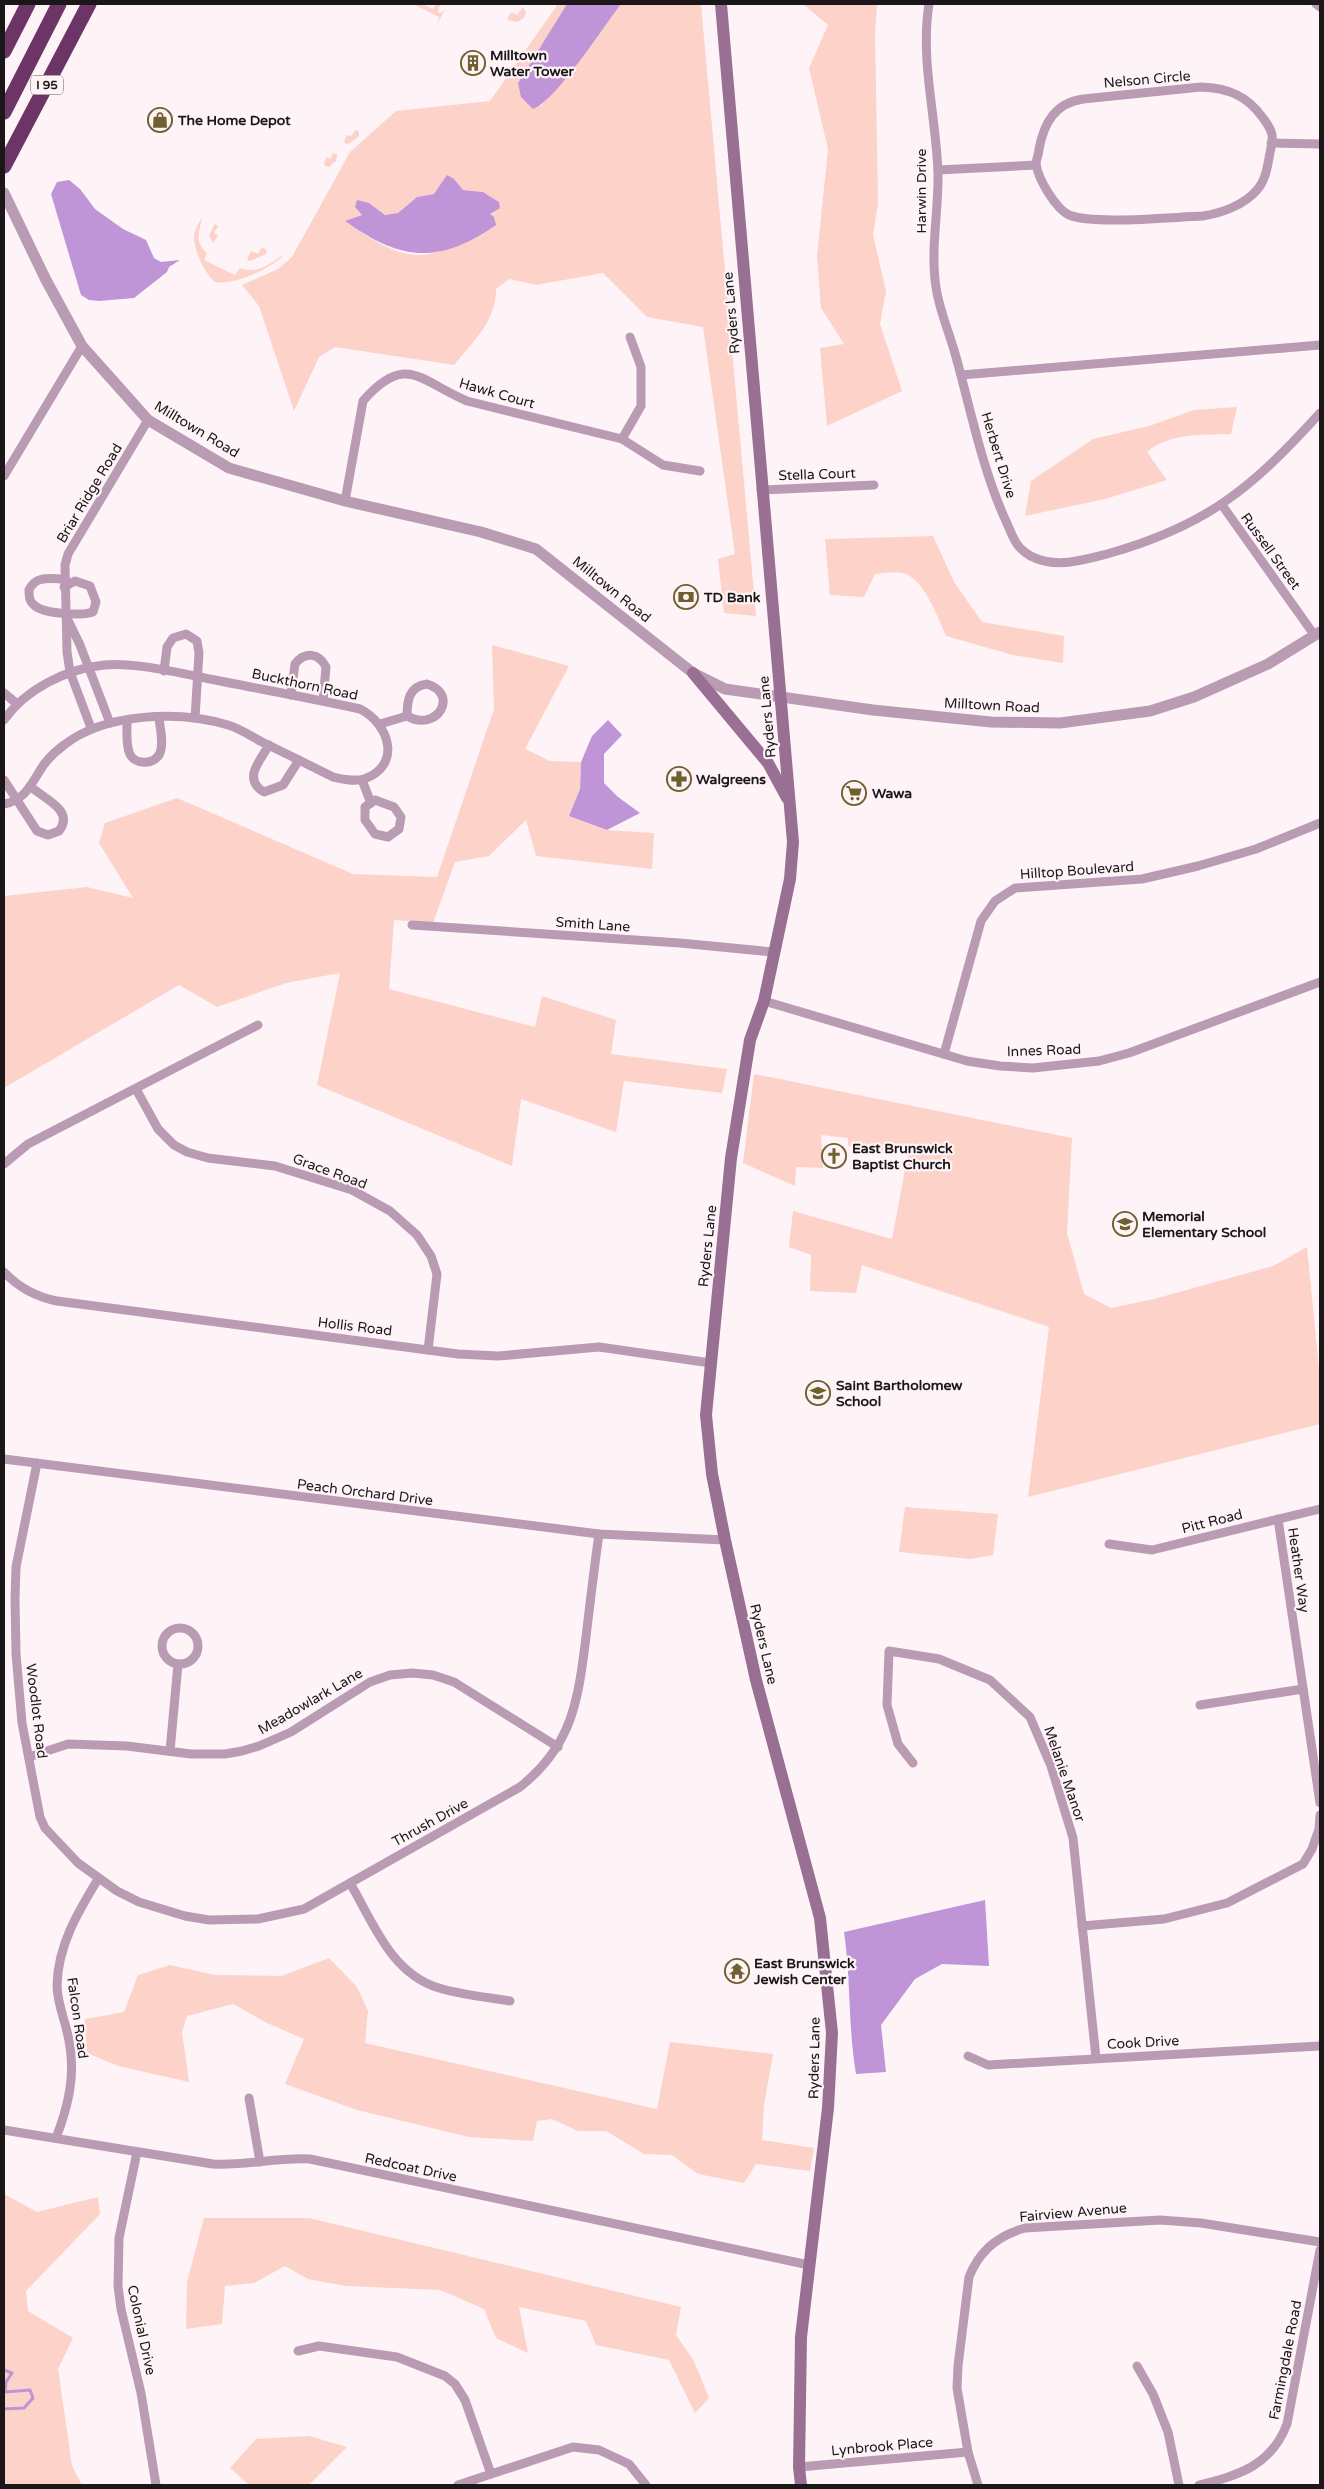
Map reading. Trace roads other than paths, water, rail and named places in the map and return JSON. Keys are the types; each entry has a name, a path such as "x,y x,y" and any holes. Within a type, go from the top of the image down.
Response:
{"highway":[{"path":"4,51 28,4"},
{"name":"I 95","path":"4,112 59,4"},
{"name":"I 95","path":"4,166 89,4"}],"main road":[{"name":"Ryders Lane","path":"721,4 761,490 773,628 782,697 793,842 790,879 764,1000 750,1040 731,1158 706,1415 712,1474 756,1680 820,1918 832,2033 828,2108 801,2337 799,2468 801,2485"},
{"path":"692,673 768,763 789,801"}],"street":[{"name":"Harwin Drive","path":"929,4 925,29 938,170 935,248 936,287 961,375"},
{"path":"1316,4 1320,8"},
{"name":"Nelson Circle","path":"1200,87 1230,90 1247,100 1266,121 1272,135 1266,174 1259,188 1238,204 1216,214 1203,216 1083,219 1059,208 1050,196 1036,165 1042,134 1051,116 1069,101 1200,87"},
{"path":"1271,143 1320,144"},
{"path":"938,170 1036,165"},
{"name":"Milltown Road","path":"4,193 82,346 148,420 229,468 345,501 481,532 536,549 692,673 725,689 873,710 991,722 1060,723 1118,717 1150,711 1225,685 1268,664 1318,634"},
{"path":"622,439 641,406 641,367 630,337"},
{"path":"961,375 1320,345"},
{"path":"4,476 82,346"},
{"name":"Hawk Court","path":"345,501 363,400 381,383 404,373 418,374 447,392 467,401 622,439 663,465 700,471"},
{"name":"Herbert Drive","path":"961,375 987,470 1000,506 1018,545 1034,558 1057,563 1082,561 1166,535 1222,506 1278,459 1320,413"},
{"name":"Briar Ridge Road","path":"91,728 70,672 65,641 64,583 68,554 148,420"},
{"name":"Stella Court","path":"761,490 874,485"},
{"name":"Russell Street","path":"1222,506 1318,634"},
{"path":"41,578 64,583 75,581 90,586 96,602 93,612 82,615 65,614 36,608 29,597 29,590 35,581 41,578"},
{"name":"Briar Ridge Road","path":"65,614 89,667 110,723"},
{"path":"164,670 168,643 173,638 186,634 197,641 200,648 195,718"},
{"path":"291,695 295,664 299,658 312,655 323,661 326,671 323,701"},
{"name":"Buckthorn Road","path":"4,720 16,703 70,672 89,667 114,664 198,676 360,709 372,715 380,724"},
{"path":"4,804 17,800 30,786 51,757 80,734 91,728 110,723 159,718 195,718 230,725 333,777 362,780 372,775 382,766 387,755 388,746 380,724 407,716 416,721 423,722 436,715 440,710 443,700 438,689 427,684 416,688 408,696 407,716"},
{"path":"4,693 16,703"},
{"path":"127,720 128,743 131,756 136,761 143,763 154,760 160,751 159,718"},
{"path":"269,745 252,776 258,789 267,792 283,785 298,760"},
{"path":"4,780 37,831 48,835 59,832 64,820 63,813 30,786"},
{"path":"362,780 370,803"},
{"path":"375,800 382,801 398,811 401,822 395,834 382,837 371,831 365,820 365,807 370,803 375,800"},
{"name":"Hilltop Boulevard","path":"944,1054 981,920 987,910 1004,893 1024,886 1142,879 1198,866 1256,849 1320,823"},
{"name":"Smith Lane","path":"412,925 680,943 773,952"},
{"name":"Innes Road","path":"764,1000 944,1054 1000,1066 1033,1068 1099,1061 1128,1053 1320,982"},
{"path":"4,1164 28,1144 258,1025"},
{"name":"Grace Road","path":"136,1089 158,1129 174,1145 186,1152 208,1158 275,1166 352,1190 390,1211 417,1235 431,1256 436,1274 428,1350"},
{"name":"Hollis Road","path":"4,1272 24,1289 40,1297 57,1301 428,1350 498,1356 599,1348 711,1362"},
{"name":"Peach Orchard Drive","path":"4,1459 599,1534 725,1540"},
{"name":"Woodlot Road","path":"37,1463 16,1567 16,1654 21,1713 40,1817 45,1828 66,1852 98,1879"},
{"name":"Pitt Road","path":"1109,1544 1152,1550 1320,1509"},
{"name":"Heather Way","path":"1278,1519 1320,1803"},
{"name":"Thrush Drive","path":"98,1879 132,1898 162,1910 209,1920 258,1919 304,1909 520,1787 543,1767 568,1730 577,1701 599,1534"},
{"path":"180,1628 190,1631 198,1646 193,1658 178,1664 166,1658 161,1648 164,1637 169,1631 180,1628"},
{"name":"Melanie Manor","path":"913,1763 898,1744 887,1705 889,1652 938,1659 990,1680 1030,1717 1051,1766 1073,1838 1096,2058"},
{"path":"170,1751 178,1664"},
{"name":"Meadowlark Lane","path":"29,1757 68,1744 208,1755 225,1754 259,1746 291,1732 370,1682 390,1675 412,1673 433,1675 454,1682 558,1747"},
{"path":"1200,1705 1303,1689"},
{"path":"1082,1926 1164,1919 1227,1903 1302,1864 1312,1849 1319,1829 1320,1815"},
{"name":"Falcon Road","path":"56,2138 67,2110 72,2064 57,1987 58,1966 76,1915 98,1879"},
{"path":"350,1883 392,1956 413,1976 439,1988 510,2001"},
{"name":"Cook Drive","path":"968,2056 988,2064 1320,2046"},
{"path":"249,2098 260,2162"},
{"name":"Redcoat Drive","path":"4,2130 233,2166 294,2158 310,2159 809,2265"},
{"name":"Colonial Drive","path":"137,2152 119,2238 118,2286 121,2309 141,2393 156,2485"},
{"name":"Fairview Avenue","path":"978,2485 968,2452 957,2388 967,2287 974,2265 993,2242 1004,2235 1025,2228 1160,2220 1201,2223 1320,2242"},
{"name":"Farmingdale Road","path":"1199,2485 1236,2476 1251,2468 1264,2458 1282,2438 1287,2424 1320,2250"},
{"path":"298,2351 319,2346 397,2357 434,2370 445,2376 455,2384 466,2400 491,2474"},
{"path":"1137,2366 1153,2394 1168,2432 1178,2485"},
{"path":"458,2485 573,2447 599,2450 629,2464 646,2485"},
{"name":"Lynbrook Place","path":"799,2468 968,2452"}],"waterway":[{"path":"4,2370 12,2373 6,2382 5,2392 30,2390 33,2398 24,2408 4,2409"}],"place":[{"name":"Milltown Water Tower","path":"473,63"},
{"name":"The Home Depot","path":"160,120"},
{"name":"TD Bank","path":"686,597"},
{"name":"Walgreens","path":"679,779"},
{"name":"Wawa","path":"854,793"},
{"name":"East Brunswick Baptist Church","path":"834,1156"},
{"name":"Memorial Elementary School","path":"1125,1224"},
{"name":"Saint Bartholomew School","path":"818,1393"},
{"name":"East Brunswick Jewish Center","path":"737,1971"}]}
